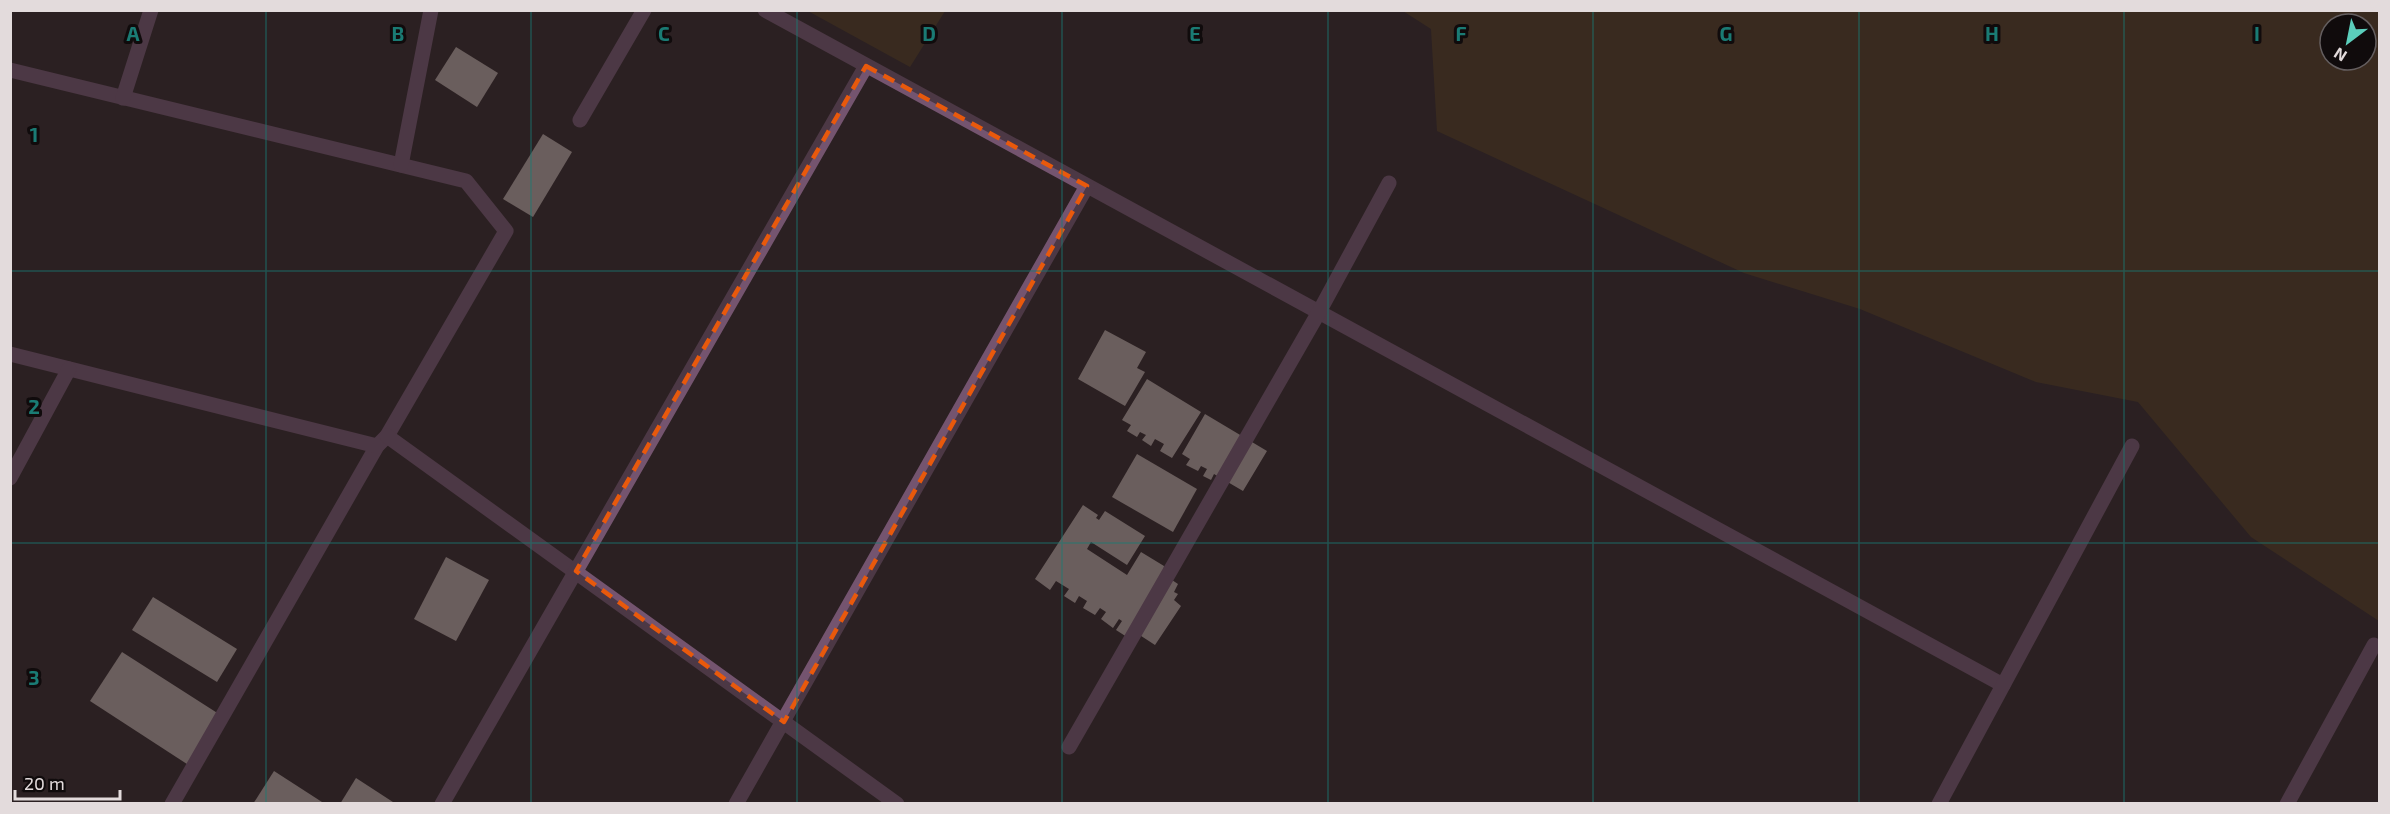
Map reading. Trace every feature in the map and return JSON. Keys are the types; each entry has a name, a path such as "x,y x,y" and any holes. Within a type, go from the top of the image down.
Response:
{"street":[{"path":"123,98 152,10"},
{"path":"401,165 431,10"},
{"path":"580,120 644,10"},
{"path":"765,10 2003,685"},
{"path":"442,804 866,66"},
{"path":"10,70 466,181 506,231 172,804"},
{"path":"1069,747 1319,312 1389,183"},
{"path":"736,804 1087,186"},
{"path":"10,354 382,441 576,571 897,804"},
{"path":"10,478 69,369"},
{"path":"1939,804 2132,446"},
{"path":"2287,804 2374,645"}],"highlighted area":[{"path":"866,66 1087,186 784,722 576,571"}],"shaded area":[{"path":"808,11 945,11 910,67"},
{"path":"1403,11 2379,11 2379,621 2251,537 2138,402 2036,382 1860,309 1744,273 1437,131 1431,29"}],"building":[{"path":"456,47 498,73 477,107 435,80"},
{"path":"543,134 572,152 533,217 503,199"},
{"path":"1105,330 1146,352 1137,368 1145,372 1125,406 1078,379"},
{"path":"1147,379 1201,412 1172,458 1160,451 1164,444 1155,439 1151,446 1142,440 1146,435 1140,432 1137,437 1127,431 1131,425 1122,420"},
{"path":"1205,414 1267,451 1243,491 1214,474 1211,480 1203,476 1207,469 1201,466 1198,471 1186,465 1190,459 1182,454"},
{"path":"1137,454 1197,489 1173,532 1112,497"},
{"path":"1083,505 1098,515 1096,518 1099,520 1105,511 1145,536 1127,565 1091,542 1087,549 1127,575 1141,552 1164,566 1163,574 1178,584 1174,592 1178,594 1174,600 1181,606 1155,645 1135,632 1130,639 1116,630 1122,621 1119,619 1113,628 1101,619 1106,612 1100,608 1095,615 1083,608 1087,601 1079,596 1075,603 1064,596 1069,589 1056,581 1050,590 1035,579"},
{"path":"446,557 489,580 456,641 414,619"},
{"path":"153,597 237,649 217,682 132,630"},
{"path":"122,652 222,716 190,766 90,701"},
{"path":"274,771 322,802 320,804 253,804"},
{"path":"356,778 396,804 340,804"}]}
